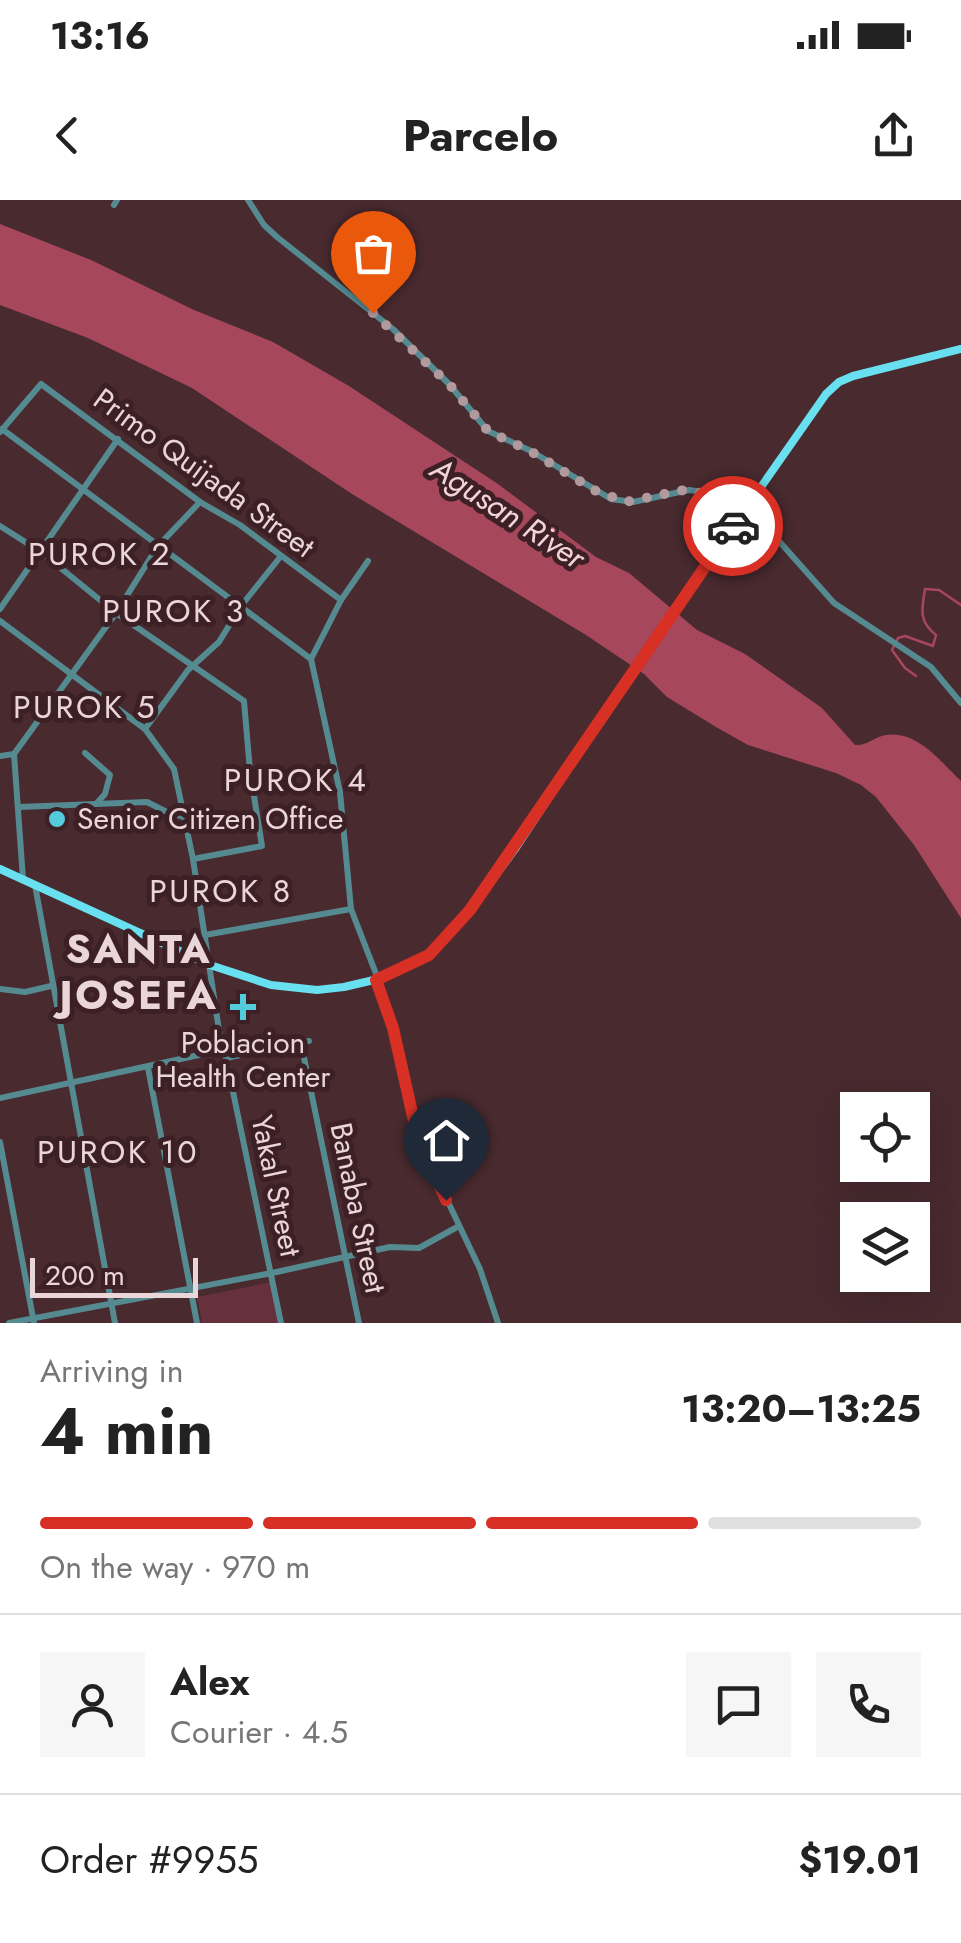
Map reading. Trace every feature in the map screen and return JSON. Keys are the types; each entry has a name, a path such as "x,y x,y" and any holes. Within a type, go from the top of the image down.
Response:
{"main road":[{"path":"0,869 210,965 254,981 296,990 335,988 377,979 429,955 470,910 815,407 835,385 853,376 961,348"},
{"path":"737,521 736,502 754,495"},
{"path":"737,521 754,517 754,495"}],"street":[{"path":"248,200 264,225 435,370 488,431 611,498 633,502 689,490 717,494 736,502 834,603 931,666 961,703"},
{"name":"Primo Quijada Street","path":"4,418 41,384 341,600"},
{"path":"4,418 1,430 311,659"},
{"path":"0,609 118,438"},
{"path":"23,879 14,754 116,613 158,546 200,502"},
{"path":"0,526 41,552 116,613 244,701 262,846 193,859"},
{"path":"146,729 194,664 219,642 241,606 281,556"},
{"path":"368,561 341,600 311,659 340,792 351,910 393,1028 418,1139 480,1269 498,1323"},
{"name":"Yakal Street","path":"0,621 146,729 174,769 186,817 224,1054 281,1323"},
{"path":"85,753 110,775 105,794 96,804"},
{"path":"0,756 14,754"},
{"path":"19,806 148,802 186,817"},
{"path":"35,884 114,1323"},
{"path":"205,935 351,910"},
{"path":"0,989 25,992 51,986"},
{"name":"Banaba Street","path":"224,1054 305,1042 359,1323"},
{"path":"0,1098 224,1054"},
{"path":"148,1068 197,1323"},
{"path":"0,1142 34,1320"},
{"path":"9,1323 390,1247 419,1248 459,1226"}],"shaded area":[{"path":"272,1282 279,1323 202,1323 197,1297"}],"water":[{"name":"Agusan River","path":"0,224 91,260 194,310 273,342 349,386 498,484 596,557 629,573 697,630 745,654 822,708 855,745 886,735 918,742 961,781 961,918 914,845 876,797 861,785 748,745 716,727 667,697 644,674 586,635 352,494 192,388 88,338 0,305"}],"waterway":[{"path":"916,676 892,650 898,638 905,636 933,646 936,635 926,625 923,614 925,589 939,590 961,605"}],"way so far":[{"path":"373,313 449,384 488,431 621,501 633,502 684,490 729,498 736,501 733,526"}],"place":[{"name":"Senior Citizen Office","path":"57,819"},
{"name":"Poblacion Health Center","path":"243,1007"}],"district":[{"name":"PUROK 2","path":"100,554"},
{"name":"PUROK 3","path":"174,611"},
{"name":"PUROK 5","path":"85,707"},
{"name":"PUROK 4","path":"296,780"},
{"name":"PUROK 8","path":"221,891"},
{"name":"SANTA JOSEFA","path":"139,972"},
{"name":"PUROK 10","path":"118,1152"}],"route":[{"path":"446,1200 418,1139 393,1028 376,980 429,955 470,910 733,526"}]}
